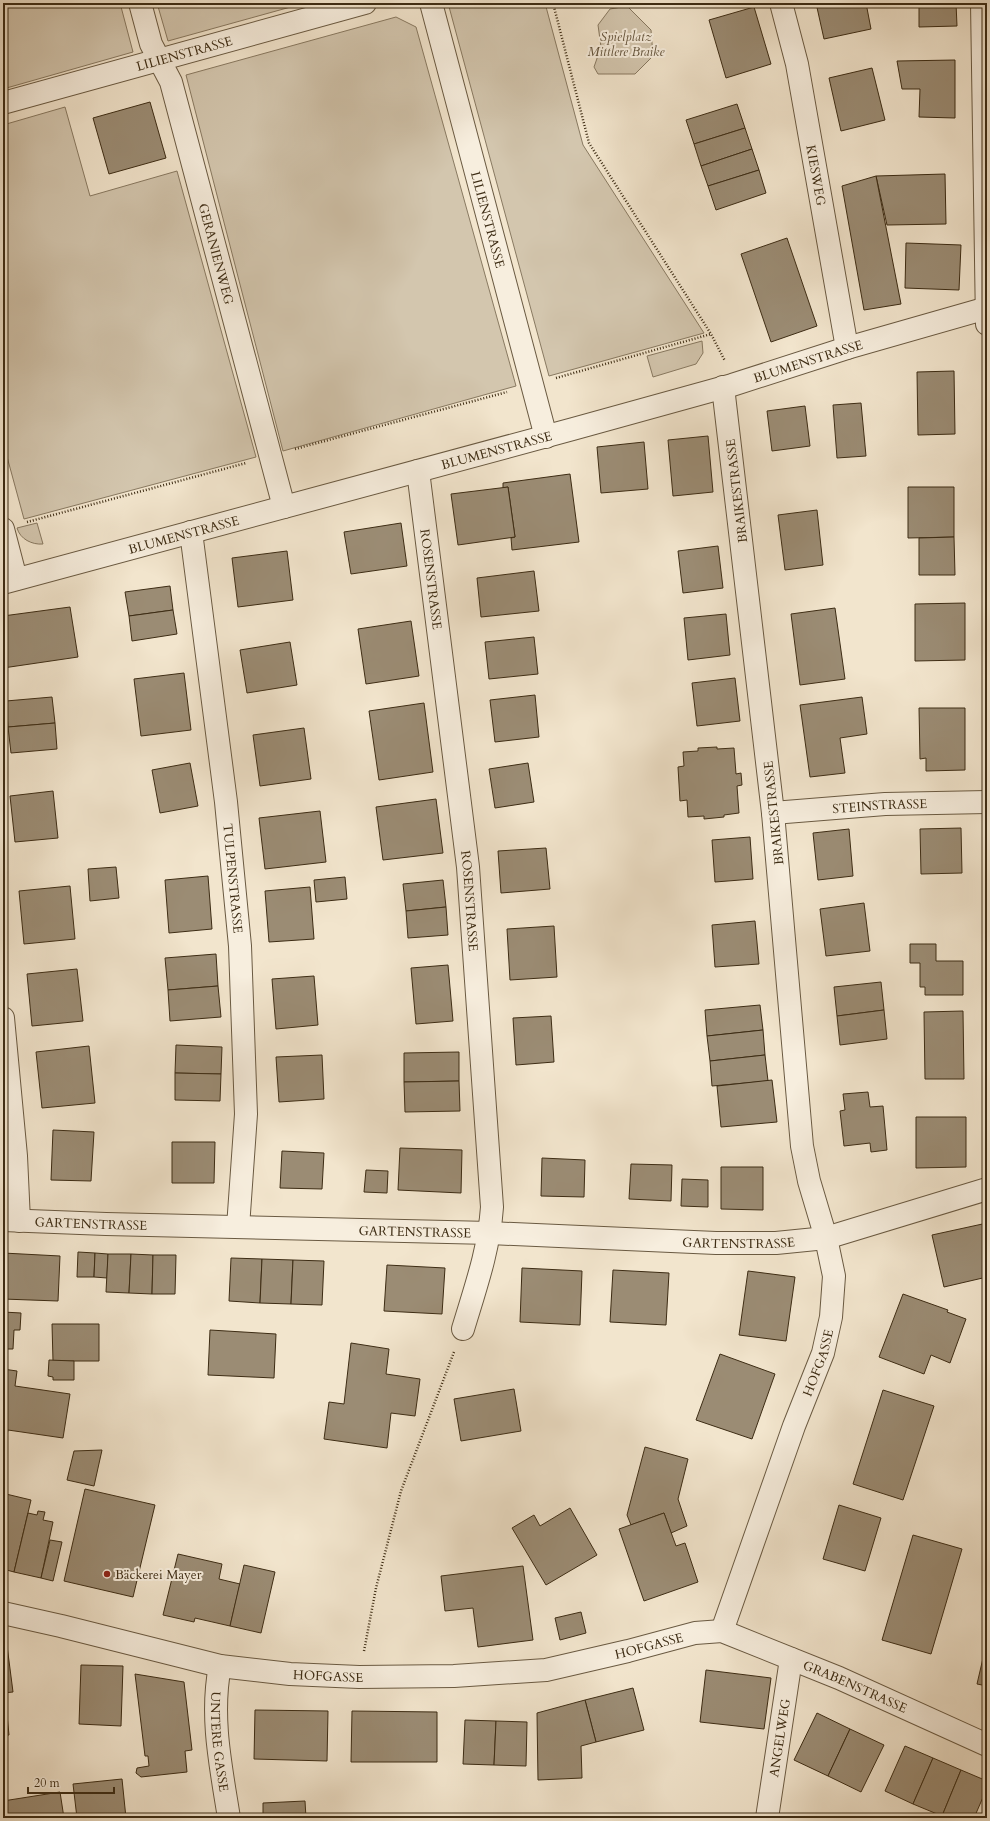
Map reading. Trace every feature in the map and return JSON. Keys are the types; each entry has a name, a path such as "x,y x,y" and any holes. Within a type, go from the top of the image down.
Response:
{"street":[{"name":"GERANIENWEG","path":"140,3 151,44 170,82 284,507"},
{"name":"LILIENSTRASSE","path":"431,3 546,437"},
{"name":"KIESWEG","path":"781,3 797,64 847,348"},
{"path":"982,3 987,324"},
{"name":"LILIENSTRASSE","path":"3,103 359,4"},
{"name":"BLUMENSTRASSE","path":"10,581 546,437 728,386 847,348 987,308"},
{"name":"BRAIKESTRASSE","path":"728,386 773,814 802,1146 809,1181 826,1238"},
{"name":"ROSENSTRASSE","path":"418,471 468,867 490,1166 492,1207 490,1233 484,1262 462,1329"},
{"path":"3,529 10,581"},
{"name":"TULPENSTRASSE","path":"190,532 226,802 240,946 246,1114 238,1227"},
{"name":"STEINSTRASSE","path":"773,814 885,804 987,802"},
{"path":"3,1018 16,1156 11,1220"},
{"path":"826,1238 987,1189"},
{"name":"GARTENSTRASSE","path":"11,1220 490,1233 716,1243 776,1243 826,1238"},
{"name":"HOFGASSE","path":"3,1613 220,1666 290,1674 359,1676 454,1676 546,1670 628,1651 695,1633 722,1631 794,1426 823,1353 828,1335 833,1298 834,1276 826,1238"},
{"name":"GRABENSTRASSE","path":"722,1631 871,1692 987,1745"},
{"name":"ANGELWEG","path":"767,1818 792,1659"},
{"name":"UNTERE GASSE","path":"220,1666 216,1686 215,1711 217,1739 229,1818"}],"path":[{"path":"552,3 589,143 722,352 728,386"},
{"path":"26,522 532,385 711,334"},
{"path":"359,1676 376,1588 401,1492 462,1329"}],"green space":[{"path":"3,3 120,3 133,52 3,89"},
{"path":"157,3 305,3 168,41"},
{"path":"448,3 545,3 583,145 704,333 549,376"},
{"name":"Spielplatz Mittlere Braike","path":"627,6 651,30 653,56 635,74 598,74 594,67 601,47 598,25 610,9"},
{"path":"396,17 416,27 516,386 283,451 186,75"},
{"path":"65,107 90,196 177,171 256,457 24,519 3,442 3,125"},
{"path":"702,341 703,353 696,364 653,377 647,356"},
{"path":"37,523 43,544 27,540 21,535 17,528"}],"building":[{"path":"816,3 866,3 871,29 824,39"},
{"path":"919,3 956,3 957,26 919,27"},
{"path":"754,7 771,64 726,78 709,20"},
{"path":"955,60 955,118 919,117 920,89 902,89 897,61"},
{"path":"872,68 885,120 841,131 829,78"},
{"path":"150,102 166,158 109,174 93,118"},
{"path":"737,104 745,128 694,144 686,120"},
{"path":"745,128 752,149 701,166 694,144"},
{"path":"752,149 759,170 708,186 701,166"},
{"path":"759,170 766,193 716,210 708,186"},
{"path":"945,174 946,224 887,225 876,176"},
{"path":"876,176 901,304 864,310 842,186"},
{"path":"787,238 817,326 771,342 741,254"},
{"path":"906,243 961,245 959,290 905,288"},
{"path":"954,371 955,434 918,435 917,372"},
{"path":"861,403 866,456 837,458 833,405"},
{"path":"805,406 810,446 772,451 767,411"},
{"path":"708,436 713,492 673,496 668,440"},
{"path":"644,442 648,489 601,493 597,447"},
{"path":"570,474 579,542 512,550 511,538 515,537 508,487 503,488 503,483"},
{"path":"508,487 515,537 458,545 451,494"},
{"path":"908,487 954,487 954,537 908,538"},
{"path":"817,510 823,565 785,570 778,515"},
{"path":"401,523 407,566 351,574 344,532"},
{"path":"954,537 955,575 919,575 919,538"},
{"path":"718,546 723,588 683,593 678,551"},
{"path":"287,551 293,600 238,607 232,558"},
{"path":"534,571 539,611 481,617 477,578"},
{"path":"170,586 173,610 129,616 125,592"},
{"path":"965,603 965,660 915,661 915,604"},
{"path":"70,607 78,657 3,668 3,616"},
{"path":"835,608 845,679 800,685 791,614"},
{"path":"173,610 177,634 132,641 129,616"},
{"path":"726,614 730,655 688,660 684,618"},
{"path":"411,621 419,676 366,684 358,629"},
{"path":"534,637 538,674 489,679 485,642"},
{"path":"290,642 297,685 247,693 240,650"},
{"path":"184,673 191,730 141,736 134,679"},
{"path":"735,678 740,721 697,726 692,683"},
{"path":"535,695 539,737 495,742 490,700"},
{"path":"52,697 55,723 8,727 6,701"},
{"path":"862,697 867,734 840,738 845,773 810,777 800,705"},
{"path":"424,703 433,772 379,780 369,711"},
{"path":"919,708 965,708 965,770 926,771 926,758 920,759"},
{"path":"55,723 57,749 11,753 8,727"},
{"path":"304,728 311,779 260,786 253,735"},
{"path":"717,747 717,749 734,748 736,774 741,773 742,785 737,786 739,813 724,815 724,817 704,819 704,816 688,817 687,800 680,801 678,767 684,766 683,752 698,751 698,748"},
{"path":"190,763 198,806 160,813 152,770"},
{"path":"528,763 534,802 495,808 489,769"},
{"path":"53,791 58,838 15,842 10,796"},
{"path":"436,799 443,853 383,860 376,807"},
{"path":"320,811 326,862 265,869 259,818"},
{"path":"961,828 962,873 921,874 920,829"},
{"path":"849,829 853,876 818,880 813,833"},
{"path":"750,837 753,879 715,882 712,840"},
{"path":"546,848 550,889 501,893 498,851"},
{"path":"116,867 119,898 90,901 88,869"},
{"path":"208,876 212,929 169,933 165,880"},
{"path":"345,877 347,899 316,902 314,880"},
{"path":"443,880 446,907 406,911 403,884"},
{"path":"70,886 75,939 24,944 19,891"},
{"path":"310,887 314,939 269,942 265,891"},
{"path":"864,903 870,951 826,956 820,909"},
{"path":"446,907 448,935 408,938 406,911"},
{"path":"755,921 759,964 715,967 712,925"},
{"path":"554,926 557,977 510,980 507,929"},
{"path":"910,944 936,944 936,961 963,961 963,995 925,995 925,987 920,987 920,963 910,963"},
{"path":"216,954 218,986 168,990 165,958"},
{"path":"448,965 453,1021 416,1024 411,968"},
{"path":"77,969 83,1021 32,1026 27,974"},
{"path":"314,976 318,1025 276,1029 272,979"},
{"path":"881,982 884,1010 837,1016 834,987"},
{"path":"218,986 221,1017 170,1021 168,990"},
{"path":"760,1005 763,1030 707,1036 705,1010"},
{"path":"884,1010 887,1039 840,1045 837,1016"},
{"path":"963,1011 964,1079 925,1079 924,1012"},
{"path":"551,1016 554,1062 516,1065 513,1018"},
{"path":"763,1030 765,1055 710,1061 707,1036"},
{"path":"176,1045 222,1047 221,1074 175,1073"},
{"path":"89,1046 95,1103 42,1108 36,1052"},
{"path":"459,1052 459,1081 404,1082 404,1053"},
{"path":"322,1055 324,1099 279,1102 276,1057"},
{"path":"765,1055 768,1081 712,1086 710,1061"},
{"path":"175,1073 221,1074 220,1101 175,1100"},
{"path":"772,1080 777,1122 721,1127 717,1086"},
{"path":"459,1081 460,1111 405,1112 404,1082"},
{"path":"868,1092 870,1107 883,1106 887,1150 871,1152 870,1143 844,1146 840,1111 845,1110 843,1094"},
{"path":"916,1117 966,1117 966,1167 916,1168"},
{"path":"53,1130 94,1132 91,1181 51,1180"},
{"path":"172,1142 215,1142 214,1183 172,1183"},
{"path":"400,1148 462,1150 461,1193 398,1190"},
{"path":"282,1151 324,1153 322,1189 280,1188"},
{"path":"542,1158 585,1160 584,1197 541,1196"},
{"path":"631,1164 672,1165 671,1201 629,1199"},
{"path":"721,1167 763,1167 763,1210 721,1209"},
{"path":"366,1170 388,1171 387,1193 364,1192"},
{"path":"682,1179 708,1180 708,1207 681,1206"},
{"path":"987,1223 987,1277 944,1287 932,1235"},
{"path":"78,1252 95,1253 94,1277 77,1277"},
{"path":"3,1253 60,1256 58,1301 3,1299"},
{"path":"95,1253 108,1254 107,1278 94,1277"},
{"path":"108,1254 131,1254 129,1293 106,1292"},
{"path":"131,1254 153,1255 152,1294 129,1293"},
{"path":"153,1255 176,1255 175,1294 152,1294"},
{"path":"231,1258 262,1259 260,1303 229,1301"},
{"path":"262,1259 293,1260 291,1304 260,1303"},
{"path":"293,1260 324,1261 322,1305 291,1304"},
{"path":"387,1265 445,1268 442,1314 384,1311"},
{"path":"522,1268 582,1271 580,1325 520,1322"},
{"path":"613,1270 669,1273 666,1325 610,1322"},
{"path":"748,1271 795,1277 786,1341 739,1335"},
{"path":"903,1294 948,1310 947,1312 966,1319 950,1363 931,1355 924,1374 879,1357"},
{"path":"3,1312 21,1313 20,1330 14,1330 13,1349 3,1349"},
{"path":"52,1324 99,1324 99,1361 53,1361"},
{"path":"210,1330 276,1334 274,1378 208,1375"},
{"path":"351,1343 389,1349 386,1374 420,1379 415,1416 391,1413 387,1448 324,1439 329,1402 344,1404"},
{"path":"720,1354 775,1374 752,1439 696,1420"},
{"path":"49,1360 74,1361 74,1380 53,1380 53,1377 48,1376"},
{"path":"3,1369 17,1371 15,1386 70,1394 63,1438 8,1430 7,1435 3,1434"},
{"path":"514,1389 521,1431 461,1441 454,1399"},
{"path":"883,1390 934,1406 903,1500 853,1484"},
{"path":"645,1447 688,1459 678,1499 687,1526 671,1533 664,1513 631,1525 627,1515"},
{"path":"102,1450 94,1486 67,1480 74,1451"},
{"path":"85,1489 155,1505 133,1597 64,1581"},
{"path":"6,1494 31,1500 14,1572 3,1569 3,1506"},
{"path":"839,1505 881,1518 865,1571 823,1559"},
{"path":"570,1508 597,1555 546,1585 512,1528 534,1515 540,1526"},
{"path":"38,1511 45,1512 43,1520 53,1522 41,1578 14,1572 28,1513 37,1515"},
{"path":"664,1513 676,1546 685,1543 698,1582 644,1601 619,1529"},
{"path":"913,1535 962,1549 931,1654 882,1640"},
{"path":"50,1540 62,1542 53,1581 41,1578"},
{"path":"178,1554 222,1564 219,1579 240,1584 230,1626 195,1618 194,1622 163,1615"},
{"path":"244,1565 275,1572 261,1633 230,1626"},
{"path":"523,1566 533,1640 478,1647 473,1608 445,1611 441,1576"},
{"path":"581,1612 586,1633 560,1640 555,1618"},
{"path":"3,1630 5,1630 13,1692 3,1693"},
{"path":"987,1641 987,1686 977,1684"},
{"path":"81,1665 123,1666 121,1726 79,1724"},
{"path":"706,1670 771,1678 764,1729 700,1722"},
{"path":"135,1674 184,1682 192,1750 185,1751 187,1772 141,1777 136,1773 137,1768 149,1766 148,1756 145,1756"},
{"path":"633,1688 644,1730 596,1742 585,1700"},
{"path":"3,1695 5,1695 9,1735 3,1736"},
{"path":"585,1700 596,1742 581,1746 582,1778 538,1780 537,1713"},
{"path":"255,1710 328,1711 327,1761 254,1759"},
{"path":"352,1711 437,1712 437,1762 351,1762"},
{"path":"817,1713 850,1729 828,1776 794,1760"},
{"path":"465,1720 496,1721 494,1765 463,1764"},
{"path":"496,1721 527,1722 526,1766 494,1765"},
{"path":"850,1729 884,1745 861,1792 828,1776"},
{"path":"905,1746 933,1758 913,1804 885,1791"},
{"path":"933,1758 961,1770 942,1816 913,1804"},
{"path":"961,1770 987,1781 987,1788 974,1818 947,1818 942,1816"},
{"path":"122,1779 126,1818 77,1818 73,1784"},
{"path":"60,1792 64,1818 4,1818 3,1801"},
{"path":"305,1801 306,1818 263,1818 263,1803"}],"place":[{"name":"Bäckerei Mayer","path":"107,1574"}]}
